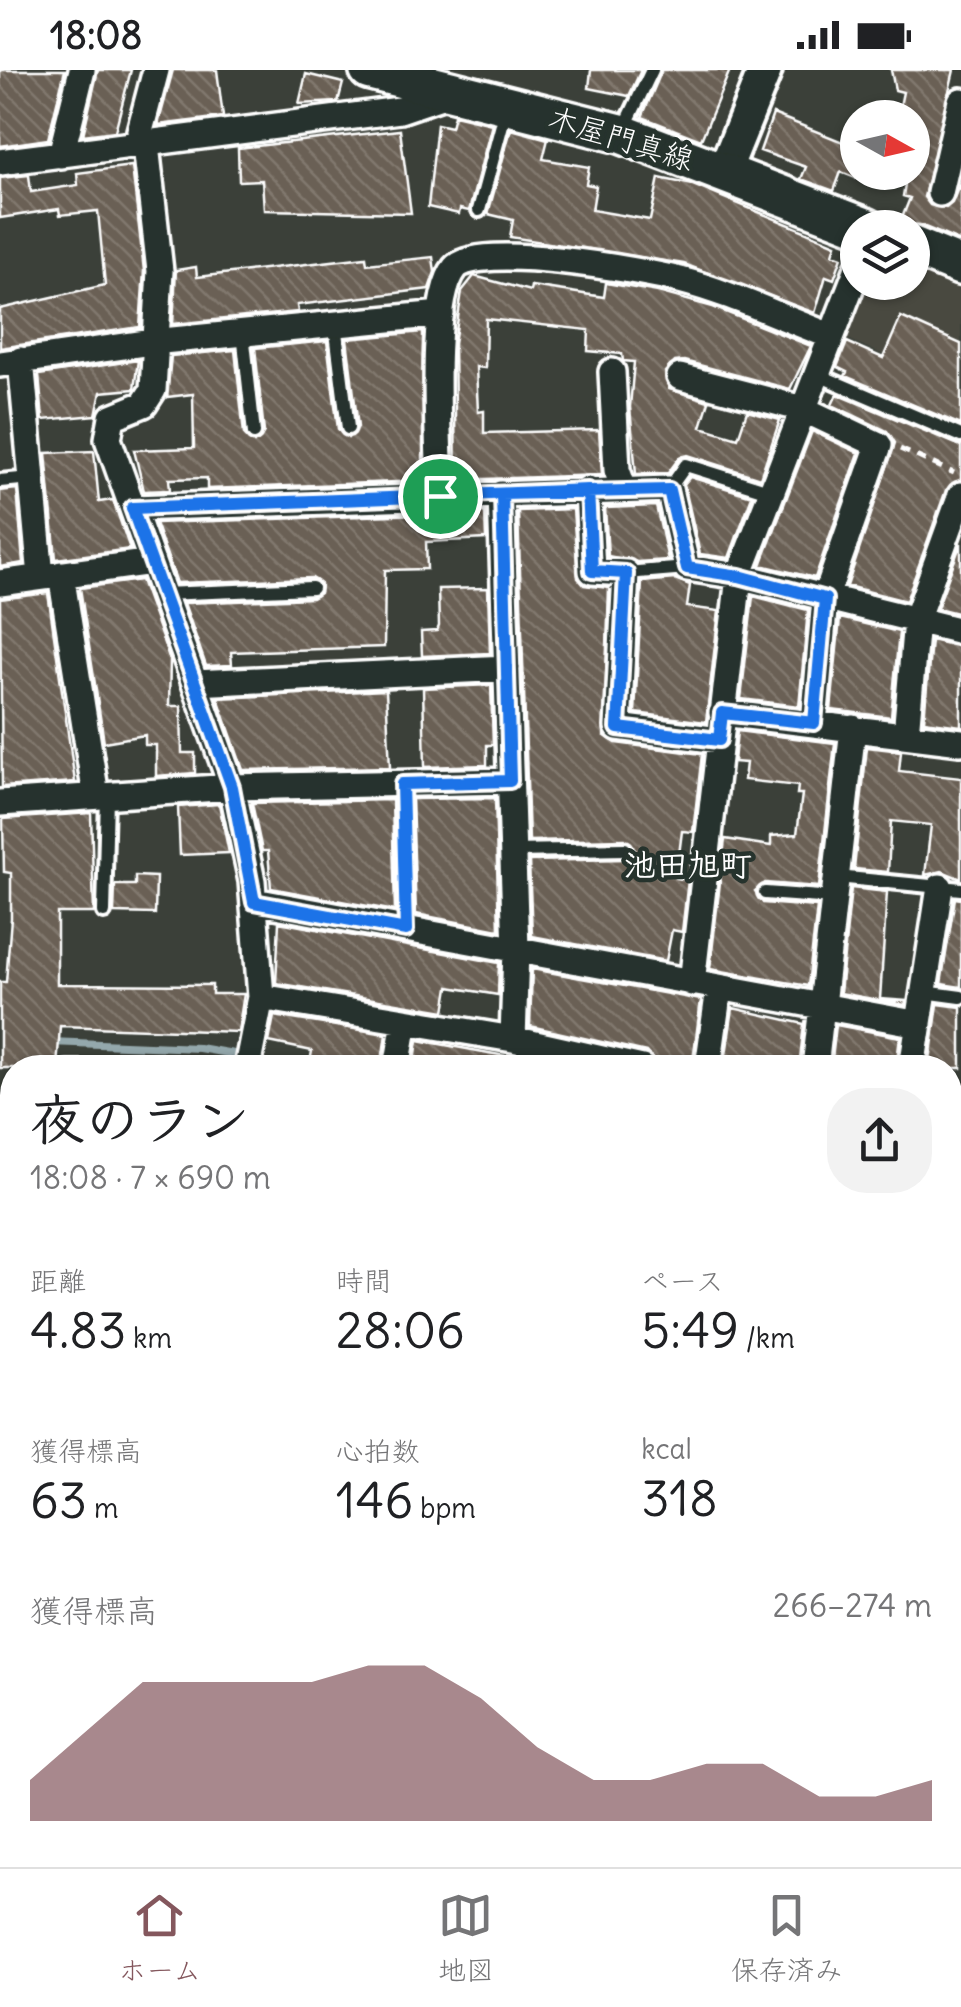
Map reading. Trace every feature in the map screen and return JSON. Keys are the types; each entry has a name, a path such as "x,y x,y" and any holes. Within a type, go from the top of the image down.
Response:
{"main road":[{"name":"木屋門真線","path":"370,70 413,75 453,92 622,134 840,217"},
{"path":"930,253 961,266"}],"street":[{"path":"61,155 82,70"},
{"path":"156,70 140,131 146,145 160,271 152,342 153,390 144,404 112,417 108,439 232,787 254,902 262,997 250,1055"},
{"path":"724,172 765,70"},
{"path":"0,162 400,110 453,92"},
{"path":"940,192 961,101"},
{"path":"440,496 441,314 454,268 470,257 523,257 680,280 831,336"},
{"path":"692,983 739,576 845,300"},
{"path":"101,796 51,576 10,362 152,342 441,314"},
{"path":"612,372 617,470 624,490"},
{"path":"680,377 803,409 879,445 825,599 814,723"},
{"path":"588,490 592,571 626,573 618,728 719,740"},
{"path":"132,508 669,490 687,568 739,576 961,630"},
{"path":"502,494 516,950 513,1039"},
{"path":"906,735 916,620 961,495"},
{"path":"0,583 152,562"},
{"path":"195,683 507,668"},
{"path":"722,713 961,742"},
{"path":"816,1055 853,728"},
{"path":"0,803 232,787 510,781"},
{"path":"914,1055 924,992 950,888"},
{"path":"254,902 919,1024"},
{"path":"710,1055 718,988"},
{"path":"262,997 513,1039 584,1055"},
{"path":"399,1055 404,1021"}],"lane":[{"path":"622,134 652,70"},
{"path":"480,210 507,106"},
{"path":"336,324 348,428"},
{"path":"243,333 254,434"},
{"path":"816,374 961,436"},
{"path":"669,490 686,466 772,492"},
{"path":"0,481 32,478"},
{"path":"626,573 687,568"},
{"path":"163,594 312,588"},
{"path":"402,784 406,930"},
{"path":"101,796 104,912"},
{"path":"513,851 625,848"},
{"path":"766,893 836,887 950,888"},
{"path":"924,992 961,997"}],"path":[{"path":"879,445 961,476"}],"shaded area":[{"path":"930,271 961,283 961,390 837,334 851,300 930,300"}],"building":[{"path":"0,70 65,70 48,139 0,146"},
{"path":"98,70 131,70 115,131 83,135"},
{"path":"173,70 217,70 223,117 158,125"},
{"path":"591,70 641,70 629,96 589,88"},
{"path":"662,70 730,70 701,140 642,117"},
{"path":"891,70 954,70 930,172 930,100 901,100 903,92 895,90"},
{"path":"306,74 343,83 338,102 299,104"},
{"path":"773,114 840,141 840,175 834,191 801,179 806,167 760,151"},
{"path":"454,115 492,124 469,211 460,209 459,214 428,207 437,124 451,127"},
{"path":"511,129 548,139 543,159 589,167 586,184 596,186 592,210 650,220 659,178 693,185 836,244 833,254 840,256 840,262 834,279 826,276 815,313 684,264 510,237 513,220 488,214"},
{"path":"400,130 411,213 264,210 262,180 239,181 238,148"},
{"path":"132,166 144,271 140,327 0,348 0,309 105,285 98,211 60,215 59,209 0,218 0,178 29,175 31,192 78,185 77,173"},
{"path":"961,181 961,242 930,229 930,210 905,210 910,198 903,196 904,190 926,190 924,197 930,205 946,208"},
{"path":"366,257 367,264 433,257 435,272 429,289 297,305 298,312 173,324 176,270 196,267 197,277"},
{"path":"474,276 530,291 531,286 604,297 606,283 658,292 713,307 811,346 790,389 684,361 675,362 665,372 669,389 709,401 701,427 738,438 747,411 780,420 760,478 688,455 679,458 668,473 636,474 630,407 634,362 623,361 622,354 588,351 589,330 486,319 485,368 476,367 478,412 484,411 484,433 599,430 602,475 456,480 454,344 462,291"},
{"path":"901,317 961,344 961,425 845,376 847,372 837,367 847,342 883,358"},
{"path":"423,332 423,481 207,489 207,478 169,479 170,490 144,491 134,450 194,448 193,394 167,397 171,356 235,350 244,434 254,443 264,432 255,348 327,341 338,429 348,438 358,427 347,339"},
{"path":"138,360 134,389 101,392 96,415 43,420 39,375"},
{"path":"837,394 961,446 961,479 946,490 906,601 847,586 895,443 887,431 832,405"},
{"path":"812,431 859,453 815,578 761,565"},
{"path":"94,451 99,502 113,500 130,549 56,559 46,453"},
{"path":"690,477 752,496 729,558 700,554 684,484"},
{"path":"17,489 23,563 0,567 0,491"},
{"path":"656,506 668,560 637,562 608,556 605,508"},
{"path":"573,509 578,578 584,585 609,588 604,735 616,743 702,754 693,832 682,831 676,878 688,880 682,932 672,930 666,961 532,936 529,861 625,859 635,850 625,839 529,841 518,511"},
{"path":"485,512 486,539 426,542 427,569 385,570 384,647 231,652 232,665 206,666 184,603 312,598 320,593 321,584 312,578 177,583 155,523"},
{"path":"961,543 961,614 937,608"},
{"path":"675,579 690,585 687,607 719,611 706,722 635,713 642,582"},
{"path":"141,580 170,660 169,706 181,706 182,753 195,753 195,773 156,776 156,745 145,745 145,735 104,742 80,588"},
{"path":"488,588 490,653 422,656 421,632 437,631 439,626 438,589"},
{"path":"48,593 75,782 2,787 0,599"},
{"path":"753,596 808,610 799,706 741,699"},
{"path":"840,618 899,632 891,717 831,710"},
{"path":"931,640 961,647 961,726 924,721"},
{"path":"491,685 493,745 487,745 487,765 425,767 423,688"},
{"path":"386,690 390,767 243,770 218,698"},
{"path":"737,731 835,743 819,887 765,883 755,891 763,903 817,907 808,986 710,969 725,839 771,846 771,836 797,834 802,794 797,794 798,786 744,780 746,763 734,762"},
{"path":"867,747 901,751 899,771 961,778 961,879 942,871 925,875 931,825 891,821 888,872 854,869"},
{"path":"495,798 499,930 416,914 412,799"},
{"path":"392,800 395,911 271,888 268,851 262,851 252,803"},
{"path":"219,804 229,853 180,855 178,807"},
{"path":"91,813 94,913 57,913 57,984 212,985 212,994 244,994 238,1032 60,1026 58,1055 0,1055 0,982 6,982 11,918 11,873 4,872 3,819"},
{"path":"135,876 156,877 155,914 114,913 115,885 135,885"},
{"path":"851,888 887,892 880,999 906,1001 905,1005 840,993"},
{"path":"955,898 961,899 961,987 941,984"},
{"path":"279,922 499,963 498,995 449,987 445,1011 276,983"},
{"path":"532,969 701,1000 694,1055 649,1055 530,1026"},
{"path":"938,1004 961,1007 961,1055 931,1055"},
{"path":"733,1008 804,1024 800,1055 726,1055"},
{"path":"274,1016 386,1034 383,1055 311,1055 312,1051 269,1042"},
{"path":"836,1025 900,1037 898,1055 833,1055"},
{"path":"418,1040 500,1055 416,1055"}],"waterway":[{"path":"50,1042 199,1048 239,1055"}],"district":[{"name":"池田旭町","path":"688,865"}],"route":[{"path":"440,496 132,508 232,787 254,902 406,930 402,784 510,781 502,494 588,490 669,490 687,568 739,576 825,599 814,723 722,713 719,740 618,728 626,573 592,571 588,490 440,496"}]}
